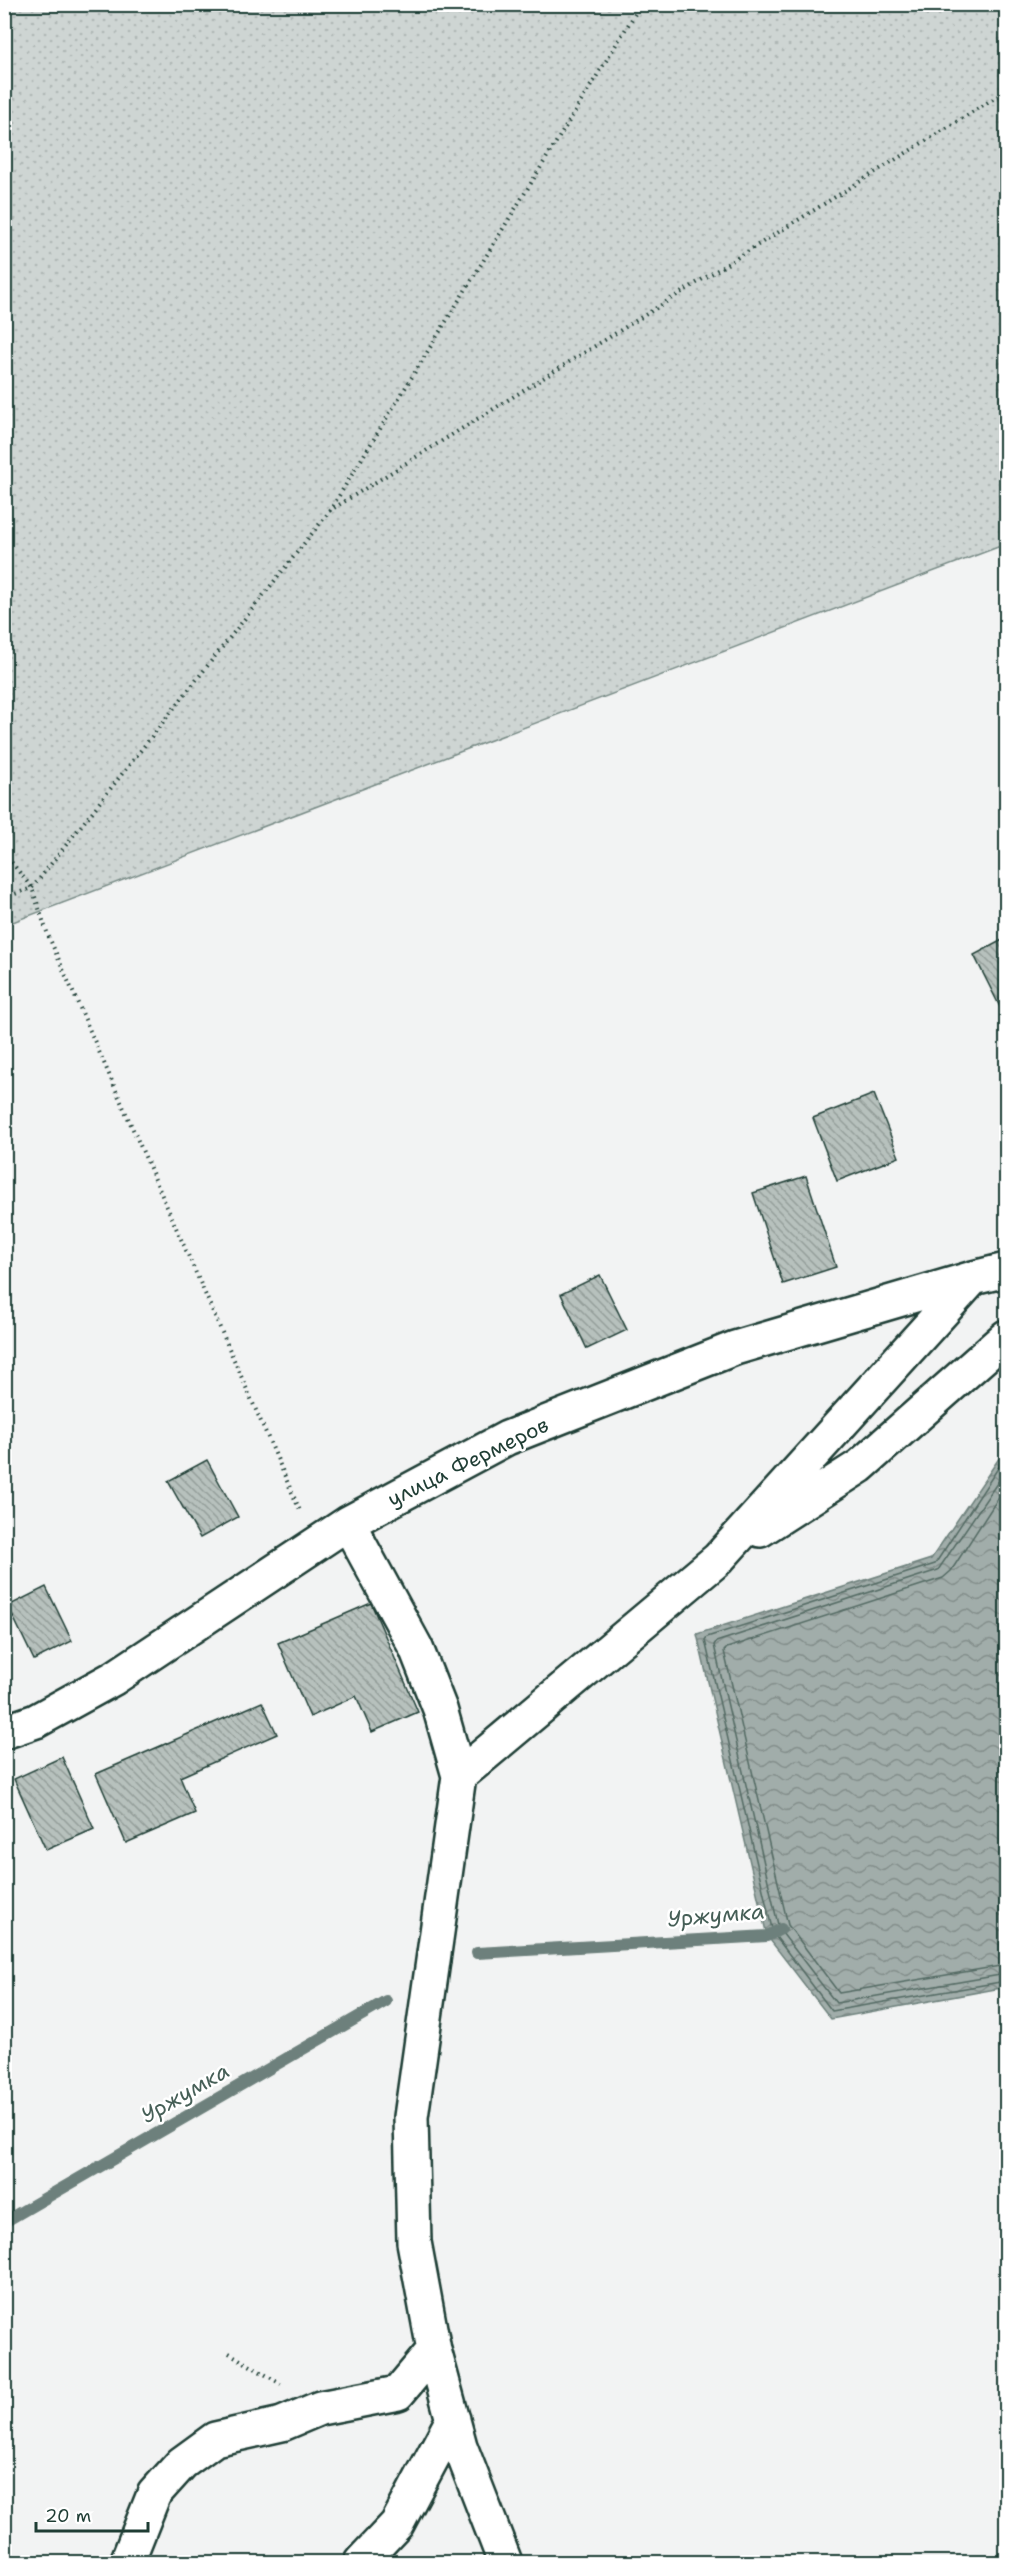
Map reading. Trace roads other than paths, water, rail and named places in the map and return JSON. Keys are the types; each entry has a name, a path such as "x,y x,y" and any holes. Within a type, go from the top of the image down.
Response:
{"street":[{"name":"улица Фермеров","path":"4,1732 36,1721 114,1678 348,1523 507,1438 735,1348 1006,1270"},
{"path":"723,1554 973,1278"},
{"path":"459,1776 723,1554 860,1466 1006,1337"},
{"path":"348,1523 416,1648 440,1709 459,1776 411,2117 414,2242 434,2350 453,2419 481,2504 505,2562"},
{"path":"127,2562 154,2494 182,2463 215,2439 282,2424 320,2408 398,2393 434,2350"},
{"path":"361,2562 397,2524 453,2419"}],"water":[{"path":"1006,1448 1006,1987 831,2019 767,1936 697,1634 931,1559"}],"waterway":[{"name":"Уржумка","path":"477,1953 767,1936 781,1929"},
{"name":"Уржумка","path":"4,2222 386,2001"}]}
